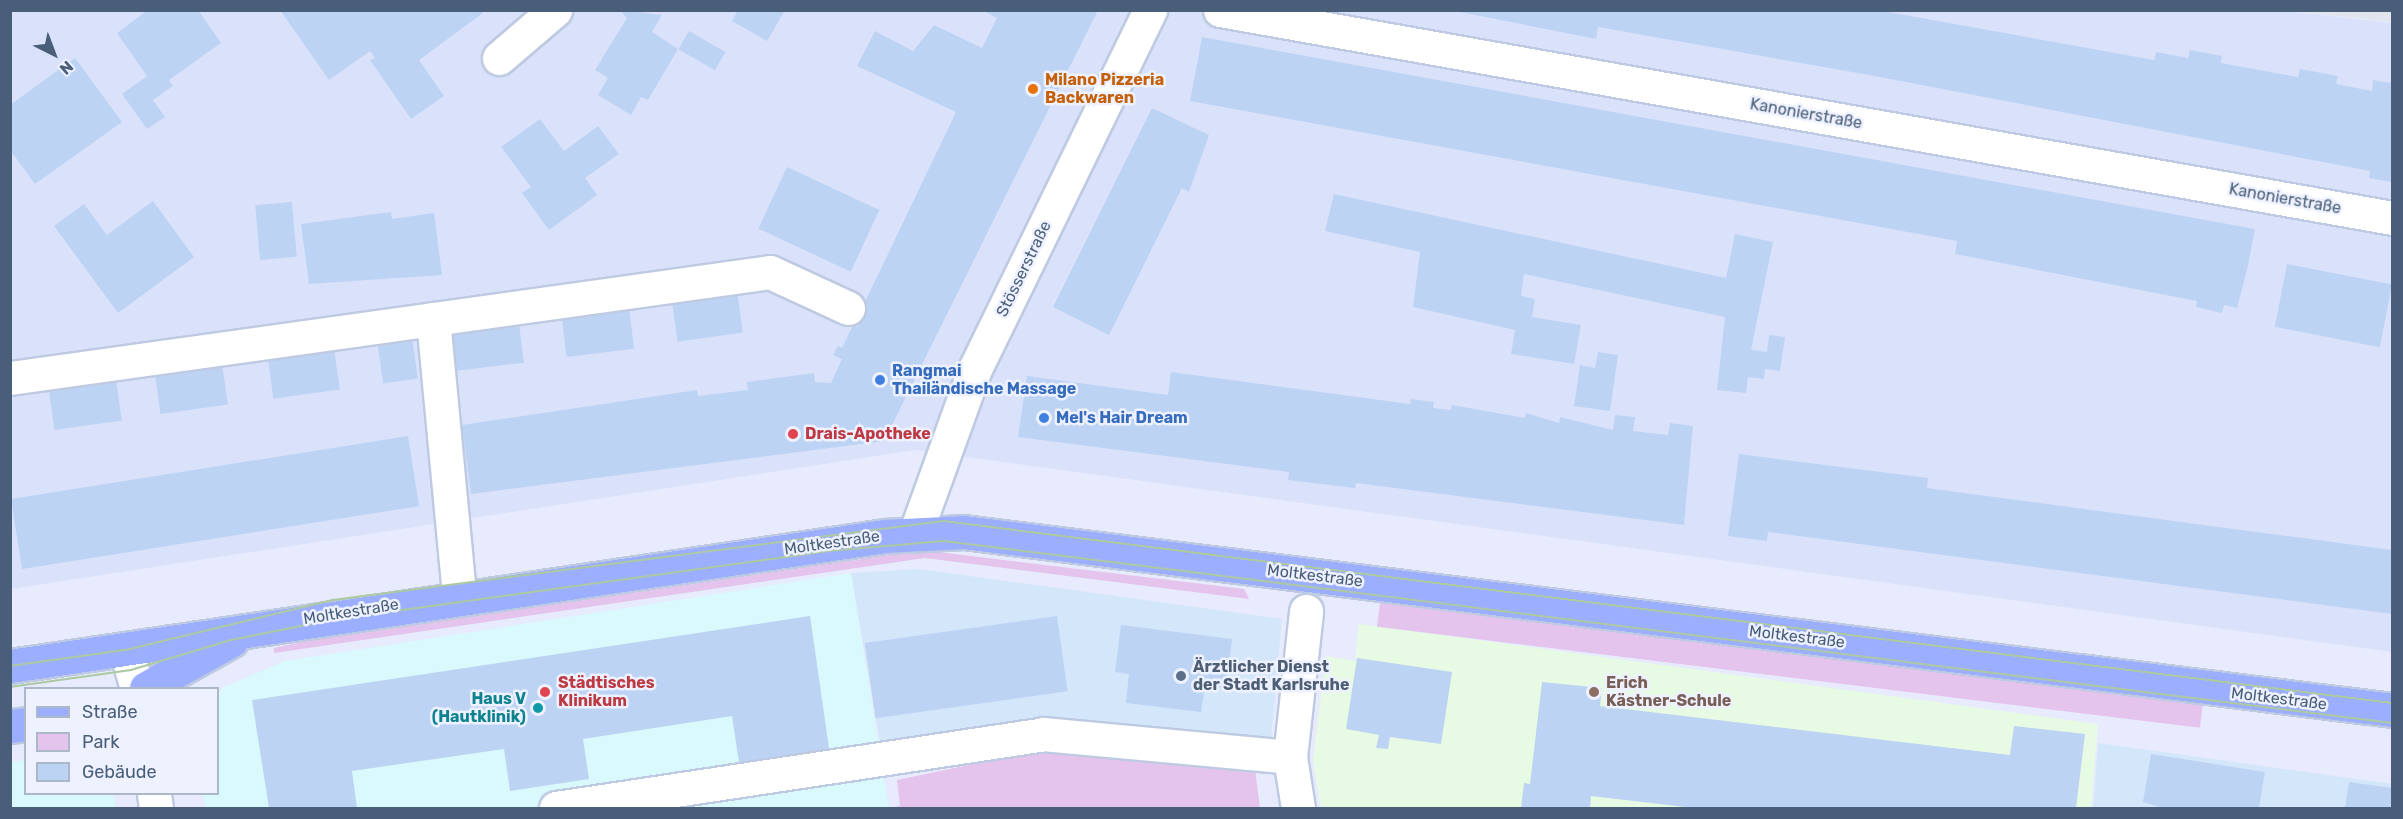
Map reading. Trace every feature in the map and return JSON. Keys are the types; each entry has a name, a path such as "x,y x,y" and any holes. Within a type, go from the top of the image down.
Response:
{"main road":[{"name":"Moltkestraße","path":"10,666 126,650 248,628 459,596 915,534 963,532 2389,713"},
{"name":"Moltkestraße","path":"148,687 248,628"}],"street":[{"path":"499,58 555,10"},
{"name":"Stösserstraße","path":"915,534 974,371 1149,10"},
{"name":"Kanonierstraße","path":"1220,10 2392,218"},
{"path":"10,378 770,272 848,308"},
{"path":"433,320 459,596"},
{"path":"1298,808 1290,756 1306,611"},
{"path":"126,650 137,687"},
{"path":"556,808 1043,734 1290,756"}],"shaded area":[{"path":"2276,10 2392,23 2392,652 915,450 11,589 11,11"},
{"path":"2289,11 2392,11 2392,22"},
{"path":"919,569 1282,619 1271,737 1044,723 881,748 851,573"},
{"name":"Städtisches Klinikum","path":"851,573 889,808 206,808 203,795 219,795 219,694 222,688 285,661"},
{"name":"Erich Kästner-Schule","path":"1359,624 2098,724 2091,808 1321,808 1313,760 1326,656 1355,661"},
{"path":"2098,743 2392,784 2392,808 2093,808"},
{"path":"24,760 24,795 114,795 116,808 11,808 11,762"}],"green space":[{"path":"922,550 1244,589 1249,599 925,558 274,653 274,648 301,642"},
{"path":"1380,603 2203,704 2200,728 1377,627"},
{"path":"1040,750 1255,769 1260,808 890,808 900,806 897,780"}],"building":[{"path":"148,10 198,10 221,43 169,80 173,86 153,100 165,117 147,129 122,94 147,76 117,33"},
{"path":"280,10 482,10 483,13 419,60 444,96 411,119 370,60 375,58 370,51 329,80"},
{"path":"620,10 662,15 652,32 678,49 648,100 641,97 631,115 598,95 608,78 595,70 627,18"},
{"path":"738,10 785,10 767,41 732,21"},
{"path":"982,10 1098,10 884,441 471,494 462,425 697,390 698,396 748,390 747,382 814,373 815,382 831,383 842,359 833,355 838,346 842,348 853,325 858,327 867,308 863,306 956,112 857,66 875,31 913,51 934,25 982,48 997,18"},
{"path":"1450,10 1877,10 2154,60 2156,52 2188,58 2190,50 2222,56 2221,63 2298,77 2300,69 2338,76 2336,84 2372,91 2373,80 2390,83 2392,78 2392,182 2369,178 2370,171 1869,75 1598,27 1596,39"},
{"path":"689,31 725,52 715,70 678,49"},
{"path":"1202,37 2255,229 2247,270 2237,308 2224,305 2222,313 2196,307 2197,301 1955,254 1957,241 1190,101"},
{"path":"75,58 122,122 35,184 10,150 10,105"},
{"path":"1152,108 1209,135 1189,192 1182,188 1109,335 1053,307"},
{"path":"540,119 564,151 598,126 619,154 585,178 597,195 549,230 522,193 531,187 501,147"},
{"path":"787,167 879,210 851,272 758,229"},
{"path":"1334,194 1726,278 1735,234 1773,242 1751,350 1767,352 1769,335 1785,337 1780,371 1765,369 1764,379 1748,377 1746,393 1717,390 1725,317 1524,274 1521,296 1535,299 1532,317 1581,325 1574,364 1511,354 1515,330 1413,307 1420,252 1325,231"},
{"path":"153,201 194,257 118,313 54,226 84,204 107,235"},
{"path":"292,202 297,257 260,260 255,205"},
{"path":"391,212 392,219 434,213 442,275 309,284 301,224"},
{"path":"2287,264 2392,284 2380,347 2275,327"},
{"path":"736,283 743,333 678,342 671,292"},
{"path":"628,299 634,349 567,357 561,307"},
{"path":"518,315 524,363 457,371 451,323"},
{"path":"411,330 418,379 383,383 376,335"},
{"path":"333,341 340,390 273,399 267,350"},
{"path":"1598,352 1618,355 1610,411 1574,406 1580,365 1595,368"},
{"path":"221,356 228,405 160,414 154,365"},
{"path":"115,372 122,421 54,430 48,381"},
{"path":"1171,372 1410,404 1411,399 1434,402 1433,408 1451,410 1452,405 1525,418 1526,413 1559,423 1560,417 1613,430 1615,415 1635,417 1633,431 1668,435 1670,423 1693,426 1684,525 1356,483 1355,488 1288,480 1289,472 1018,437 1027,376 1168,395"},
{"path":"408,436 419,506 22,569 11,499"},
{"path":"1739,454 1928,478 1927,488 2392,550 2392,614 1768,532 1767,541 1728,536"},
{"name":"Haus V (Hautklinik)","path":"810,616 830,755 740,769 732,716 583,739 589,779 510,791 504,749 352,771 357,808 269,808 252,700"},
{"path":"1057,616 1068,691 875,718 865,643"},
{"path":"1121,625 1232,639 1226,688 1205,685 1201,712 1126,703 1129,674 1115,672"},
{"path":"1357,658 1452,672 1441,744 1390,737 1388,749 1376,748 1379,735 1346,729"},
{"path":"1542,682 1602,688 1600,706 2010,755 2014,726 2085,734 2076,808 1694,808 1591,796 1590,808 1521,808 1524,783 1530,784"},
{"path":"2151,754 2265,772 2259,808 2164,808 2143,802"},
{"path":"2349,782 2392,788 2392,808 2345,808"}],"tram line":[{"path":"10,666 126,650 333,600 943,521 2392,703"},
{"path":"10,687 131,670 231,640 330,620 829,551 944,541 2392,723"}],"place":[{"name":"Milano Pizzeria Backwaren","path":"1033,89"},
{"name":"Rangmai Thailändische Massage","path":"880,380"},
{"name":"Mel's Hair Dream","path":"1044,418"},
{"name":"Drais-Apotheke","path":"793,434"},
{"name":"Ärztlicher Dienst der Stadt Karlsruhe","path":"1181,676"},
{"name":"Städtisches Klinikum","path":"545,692"},
{"name":"Erich Kästner-Schule","path":"1594,692"},
{"name":"Haus V (Hautklinik)","path":"538,708"}]}
